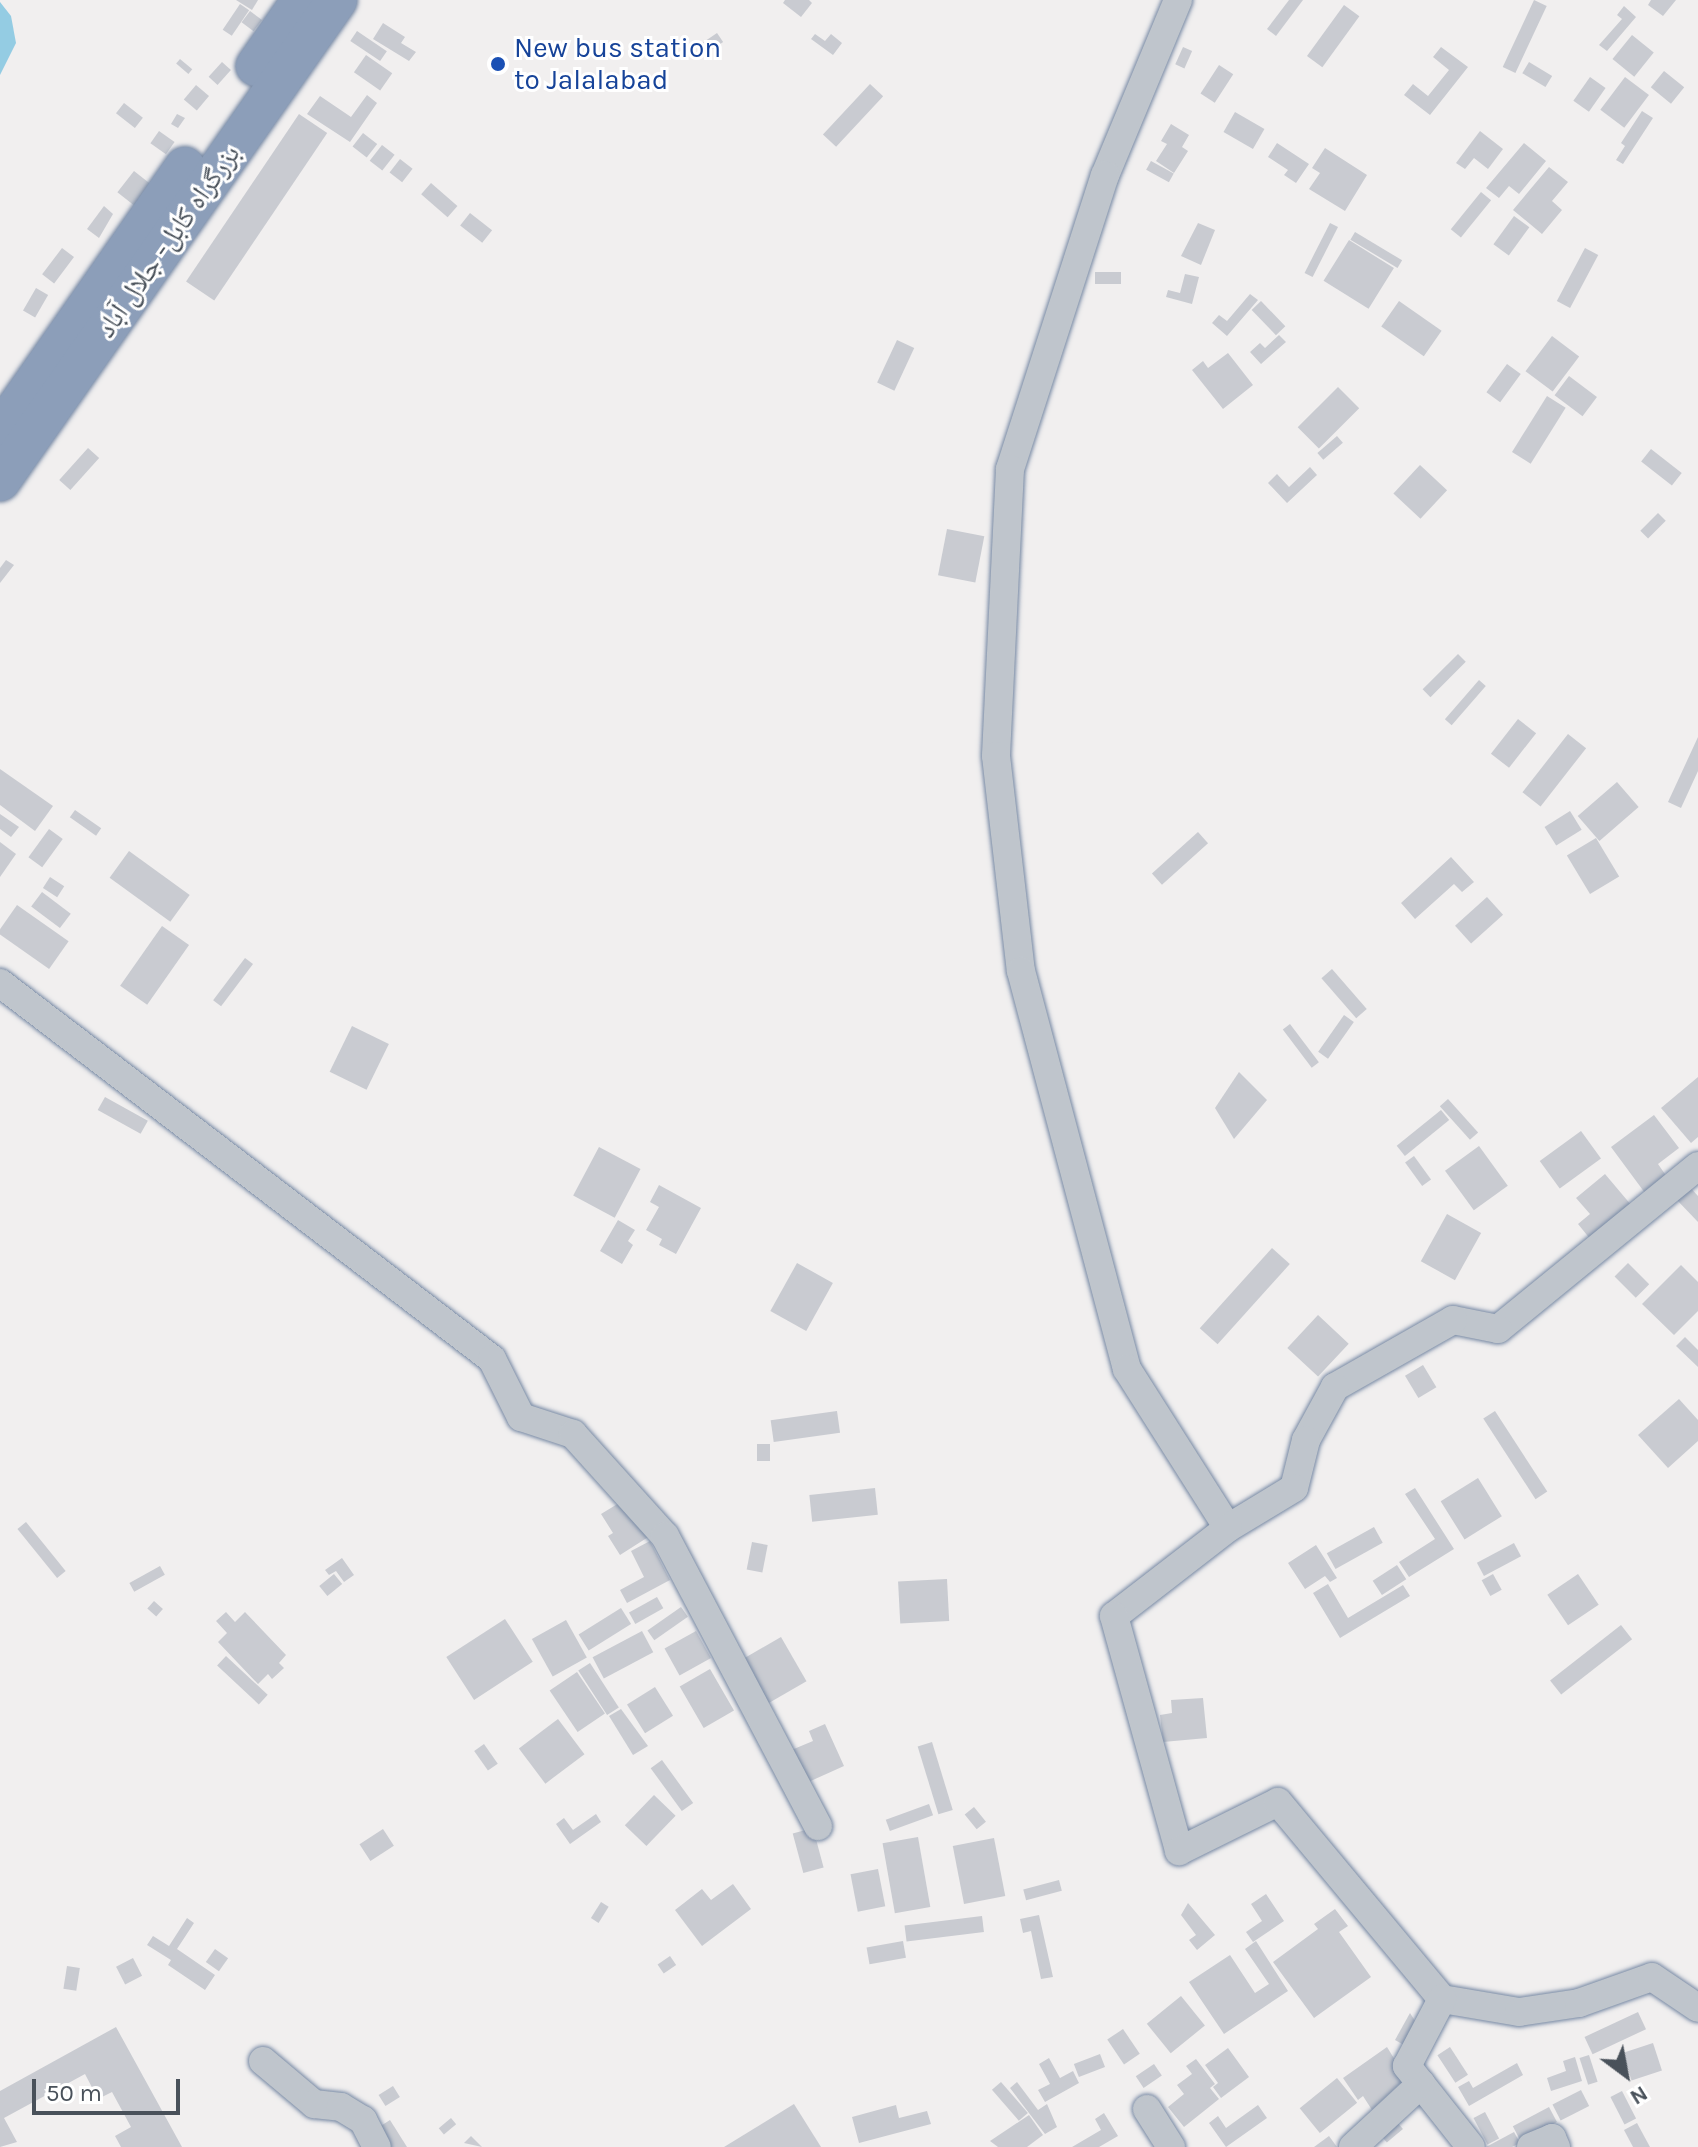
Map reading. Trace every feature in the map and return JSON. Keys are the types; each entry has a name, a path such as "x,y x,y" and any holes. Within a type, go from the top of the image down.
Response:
{"highway":[{"name":"بزرگراه کابل- جلال آباد","path":"0,481 58,375 302,0"},
{"name":"بزرگراه کابل- جلال آباد","path":"0,432 58,375 337,0"}],"street":[{"path":"1178,0 1105,175 1010,469 996,756 1021,971 1127,1369 1228,1528"},
{"path":"0,983 492,1359 521,1417 573,1434 665,1536 818,1826"},
{"path":"1698,1166 1498,1329 1453,1320 1335,1387 1306,1440 1294,1488 1228,1528 1114,1616 1179,1851 1278,1802 1442,1999 1519,2012 1579,2003 1652,1977 1698,2008"},
{"path":"1442,1999 1407,2066 1471,2147"},
{"path":"263,2061 314,2104 341,2107 363,2120 377,2147"},
{"path":"1353,2147 1421,2084"},
{"path":"1147,2109 1171,2147"},
{"path":"1531,2147 1552,2138 1556,2147"}],"water":[{"path":"0,2 11,16 16,43 0,75"}],"building":[{"path":"236,0 258,0 252,10"},
{"path":"785,0 809,0 812,3 801,17 783,3"},
{"path":"1289,0 1303,0 1276,36 1267,29"},
{"path":"1534,0 1547,6 1515,73 1503,67"},
{"path":"1651,0 1676,0 1663,16 1648,5"},
{"path":"240,4 249,10 232,36 223,30"},
{"path":"1344,5 1359,16 1322,67 1307,56"},
{"path":"1624,6 1636,17 1607,51 1599,45 1622,19 1617,15"},
{"path":"250,11 262,20 254,31 242,22"},
{"path":"383,23 405,37 401,43 416,52 409,61 373,39"},
{"path":"357,31 387,51 380,61 350,41"},
{"path":"717,33 723,42 707,53 700,44"},
{"path":"815,34 825,41 831,34 842,43 833,55 811,39"},
{"path":"1632,35 1654,53 1634,77 1612,59"},
{"path":"1183,47 1192,51 1184,68 1175,64"},
{"path":"1441,47 1468,67 1430,115 1404,95 1413,84 1428,96 1449,70 1433,57"},
{"path":"366,55 392,73 380,91 354,72"},
{"path":"180,59 192,69 188,74 176,64"},
{"path":"222,62 231,70 218,85 209,77"},
{"path":"1529,62 1552,76 1545,87 1522,73"},
{"path":"1219,65 1233,74 1215,103 1200,94"},
{"path":"1664,71 1684,87 1671,104 1651,87"},
{"path":"1590,77 1606,88 1589,112 1573,101"},
{"path":"1625,77 1649,95 1624,128 1600,110"},
{"path":"870,84 883,96 836,147 823,134"},
{"path":"196,85 209,96 197,110 184,100"},
{"path":"367,95 377,103 350,142 307,114 320,96 351,117"},
{"path":"124,103 143,118 135,128 116,113"},
{"path":"1642,111 1653,118 1623,164 1616,160 1625,146 1621,143"},
{"path":"1235,112 1264,129 1253,149 1224,132"},
{"path":"177,114 185,118 178,128 171,124"},
{"path":"299,114 327,133 214,300 186,281"},
{"path":"1171,124 1189,135 1182,147 1188,151 1174,173 1156,161 1167,144 1161,141"},
{"path":"159,131 175,142 166,154 150,143"},
{"path":"1480,131 1503,149 1488,169 1474,158 1465,169 1456,163"},
{"path":"363,133 377,144 367,157 353,146"},
{"path":"1277,143 1309,164 1296,183 1284,175 1288,170 1268,157"},
{"path":"1524,143 1546,161 1519,194 1509,186 1499,198 1486,188"},
{"path":"382,145 395,155 382,171 370,161"},
{"path":"1325,148 1367,175 1345,211 1309,189 1320,173 1312,168"},
{"path":"400,159 413,169 402,182 390,172"},
{"path":"1151,161 1174,174 1169,182 1146,170"},
{"path":"1549,167 1568,182 1552,201 1562,210 1542,234 1513,210"},
{"path":"134,171 152,185 136,206 117,192"},
{"path":"431,183 457,206 448,217 421,194"},
{"path":"1481,192 1491,200 1461,237 1451,229"},
{"path":"104,206 113,214 99,238 87,229"},
{"path":"470,213 492,230 482,243 460,226"},
{"path":"1514,216 1529,227 1509,255 1493,244"},
{"path":"1198,223 1215,230 1201,265 1181,256"},
{"path":"1330,223 1338,227 1313,277 1305,273"},
{"path":"1355,232 1402,260 1398,268 1350,240"},
{"path":"1349,240 1394,268 1369,309 1324,281"},
{"path":"62,248 74,257 54,283 42,274"},
{"path":"1585,248 1598,255 1570,308 1557,301"},
{"path":"1095,272 1121,272 1121,284 1095,284"},
{"path":"1185,274 1199,277 1192,304 1166,297 1168,290 1180,293"},
{"path":"36,288 48,295 35,318 23,311"},
{"path":"1250,294 1258,300 1227,336 1212,323 1219,315 1227,321"},
{"path":"1261,301 1285,326 1276,335 1252,310"},
{"path":"1399,301 1442,331 1424,356 1381,326"},
{"path":"1279,335 1286,342 1261,364 1250,352 1260,343 1265,348"},
{"path":"1552,336 1579,356 1553,392 1526,371"},
{"path":"897,340 914,348 894,391 877,383"},
{"path":"1228,353 1253,385 1223,409 1192,370 1203,361 1208,368"},
{"path":"1507,364 1521,374 1500,402 1486,392"},
{"path":"1569,376 1597,397 1583,416 1555,395"},
{"path":"1338,387 1359,408 1319,449 1298,427"},
{"path":"1547,396 1566,408 1531,464 1512,452"},
{"path":"1337,436 1343,443 1323,460 1317,453"},
{"path":"88,448 99,458 70,490 59,480"},
{"path":"1651,449 1682,473 1672,486 1641,462"},
{"path":"1420,465 1447,490 1420,519 1393,494"},
{"path":"1310,467 1317,475 1287,503 1268,483 1277,474 1289,487"},
{"path":"1658,513 1666,521 1648,538 1640,531"},
{"path":"947,529 984,536 975,582 938,575"},
{"path":"6,560 14,565 0,583 0,568"},
{"path":"1458,654 1466,662 1430,697 1423,689"},
{"path":"1479,680 1486,686 1452,725 1445,719"},
{"path":"1518,719 1536,733 1509,768 1491,754"},
{"path":"1568,734 1586,748 1541,806 1522,792"},
{"path":"1698,737 1698,771 1681,808 1668,802"},
{"path":"0,769 53,806 35,831 0,805"},
{"path":"1617,782 1639,807 1599,841 1578,816"},
{"path":"75,810 101,828 96,836 70,817"},
{"path":"1570,811 1582,830 1556,846 1545,827"},
{"path":"0,814 19,827 11,837 0,829"},
{"path":"49,829 63,839 42,867 28,857"},
{"path":"1198,832 1208,843 1162,885 1152,873"},
{"path":"1596,838 1619,877 1590,894 1567,856"},
{"path":"0,842 16,854 0,877"},
{"path":"129,851 190,895 170,922 110,878"},
{"path":"1451,857 1474,882 1462,892 1454,884 1415,919 1401,903"},
{"path":"50,877 64,886 57,897 43,888"},
{"path":"42,892 71,914 60,928 31,906"},
{"path":"1487,897 1503,915 1471,944 1455,926"},
{"path":"17,905 69,941 49,969 0,935 0,929"},
{"path":"162,926 189,945 147,1005 120,986"},
{"path":"245,958 253,964 221,1006 213,1000"},
{"path":"1332,969 1367,1009 1356,1018 1321,978"},
{"path":"1344,1015 1354,1022 1328,1059 1318,1052"},
{"path":"1290,1024 1319,1062 1312,1068 1283,1029"},
{"path":"352,1026 389,1044 366,1090 330,1072"},
{"path":"1239,1072 1267,1100 1234,1139 1215,1108"},
{"path":"1698,1077 1698,1137 1691,1143 1661,1108"},
{"path":"105,1097 148,1121 141,1134 98,1110"},
{"path":"1448,1099 1478,1132 1470,1140 1440,1106"},
{"path":"1441,1110 1449,1120 1405,1156 1397,1146"},
{"path":"1654,1115 1679,1148 1658,1164 1667,1177 1645,1193 1611,1147"},
{"path":"1581,1131 1601,1159 1560,1188 1540,1161"},
{"path":"1479,1146 1508,1186 1474,1210 1445,1171"},
{"path":"599,1147 640,1169 615,1218 573,1196"},
{"path":"1414,1156 1431,1179 1422,1186 1405,1162"},
{"path":"1605,1174 1632,1206 1591,1240 1578,1224 1590,1214 1576,1198"},
{"path":"659,1185 701,1208 676,1254 659,1245 662,1239 646,1230 659,1207 650,1202"},
{"path":"1688,1185 1698,1196 1698,1222 1675,1198"},
{"path":"1447,1214 1481,1233 1455,1280 1421,1261"},
{"path":"618,1220 635,1230 628,1241 633,1245 622,1264 600,1251"},
{"path":"1272,1248 1290,1264 1218,1344 1200,1328"},
{"path":"797,1263 833,1283 806,1331 770,1311"},
{"path":"1628,1263 1649,1284 1636,1298 1615,1276"},
{"path":"1681,1265 1698,1282 1698,1311 1674,1335 1642,1304"},
{"path":"1318,1315 1349,1344 1318,1377 1287,1348"},
{"path":"1685,1337 1698,1350 1698,1367 1676,1346"},
{"path":"1423,1365 1436,1387 1418,1398 1405,1376"},
{"path":"1679,1399 1698,1420 1698,1441 1668,1468 1638,1435"},
{"path":"837,1411 840,1433 774,1442 771,1420"},
{"path":"1495,1411 1547,1492 1536,1499 1483,1419"},
{"path":"757,1444 770,1444 770,1461 757,1461"},
{"path":"1478,1478 1502,1516 1465,1539 1441,1501"},
{"path":"875,1488 878,1515 812,1522 809,1495"},
{"path":"1415,1488 1454,1549 1409,1577 1399,1562 1435,1539 1405,1494"},
{"path":"629,1497 653,1534 620,1555 608,1536 613,1533 601,1514"},
{"path":"26,1522 66,1571 57,1578 17,1529"},
{"path":"1374,1527 1383,1543 1335,1569 1327,1553"},
{"path":"650,1541 670,1580 627,1603 620,1590 644,1577 631,1551"},
{"path":"752,1542 768,1545 762,1573 747,1569"},
{"path":"1514,1543 1521,1556 1484,1576 1477,1563"},
{"path":"1316,1545 1337,1578 1330,1582 1325,1576 1305,1589 1288,1563"},
{"path":"342,1558 354,1575 344,1582 336,1571 329,1575 325,1570"},
{"path":"1397,1565 1406,1579 1382,1595 1373,1581"},
{"path":"160,1566 165,1575 134,1592 129,1583"},
{"path":"334,1574 342,1584 327,1596 319,1586"},
{"path":"1493,1574 1502,1590 1490,1596 1482,1580"},
{"path":"1578,1574 1599,1605 1568,1625 1547,1595"},
{"path":"947,1579 949,1621 900,1624 898,1582"},
{"path":"1328,1584 1348,1618 1403,1585 1410,1596 1340,1638 1313,1593"},
{"path":"657,1597 663,1608 635,1624 629,1613"},
{"path":"154,1601 163,1609 156,1616 147,1608"},
{"path":"681,1607 688,1617 654,1640 647,1631"},
{"path":"621,1608 631,1624 589,1651 579,1634"},
{"path":"226,1612 235,1622 245,1612 286,1655 279,1663 284,1668 272,1679 268,1674 258,1684 218,1642 227,1633 216,1621"},
{"path":"505,1619 533,1662 474,1700 446,1657"},
{"path":"566,1620 587,1658 553,1677 532,1639"},
{"path":"1621,1625 1632,1639 1561,1695 1550,1680"},
{"path":"642,1631 653,1652 604,1678 593,1657"},
{"path":"696,1631 711,1658 680,1676 665,1648"},
{"path":"781,1637 806,1681 767,1704 741,1660"},
{"path":"226,1656 268,1695 259,1704 217,1666"},
{"path":"590,1663 619,1707 607,1715 578,1671"},
{"path":"710,1669 734,1711 704,1728 680,1686"},
{"path":"577,1672 605,1713 578,1732 550,1690"},
{"path":"655,1687 673,1716 645,1733 627,1704"},
{"path":"1203,1698 1207,1738 1163,1742 1160,1715 1172,1713 1171,1700"},
{"path":"621,1709 648,1746 633,1755 609,1716"},
{"path":"558,1719 584,1754 545,1784 519,1748"},
{"path":"825,1724 844,1766 804,1784 789,1751 813,1741 809,1731"},
{"path":"932,1742 953,1810 938,1814 918,1746"},
{"path":"484,1744 498,1764 488,1771 474,1751"},
{"path":"662,1760 693,1803 682,1811 651,1768"},
{"path":"654,1795 676,1816 646,1846 625,1825"},
{"path":"929,1804 933,1815 890,1831 886,1820"},
{"path":"974,1807 986,1822 977,1829 965,1815"},
{"path":"596,1814 601,1822 570,1844 556,1824 564,1818 573,1830"},
{"path":"813,1828 824,1868 803,1873 793,1833"},
{"path":"383,1829 394,1846 370,1861 360,1844"},
{"path":"918,1837 930,1907 895,1913 883,1843"},
{"path":"994,1838 1005,1896 964,1904 953,1846"},
{"path":"878,1869 885,1906 858,1912 851,1874"},
{"path":"1059,1880 1062,1891 1026,1900 1023,1890"},
{"path":"733,1884 751,1909 702,1946 675,1910 702,1889 711,1900"},
{"path":"1266,1894 1284,1921 1253,1942 1246,1932 1262,1921 1251,1904"},
{"path":"601,1902 609,1907 599,1923 591,1918"},
{"path":"1188,1903 1215,1935 1197,1950 1189,1940 1196,1935 1181,1915"},
{"path":"1335,1909 1348,1926 1339,1932 1371,1977 1314,2018 1273,1962 1318,1929 1314,1924"},
{"path":"1039,1915 1053,1977 1041,1979 1031,1931 1023,1933 1020,1919"},
{"path":"982,1916 984,1932 907,1941 905,1926"},
{"path":"187,1918 194,1923 177,1949 215,1975 205,1990 168,1965 171,1960 147,1945 153,1936 169,1946"},
{"path":"903,1941 906,1958 870,1964 867,1947"},
{"path":"1256,1941 1288,1991 1224,2034 1189,1982 1230,1955 1255,1993 1269,1984 1245,1949"},
{"path":"215,1949 228,1958 219,1971 206,1962"},
{"path":"670,1956 676,1965 664,1974 658,1964"},
{"path":"133,1958 142,1976 125,1984 116,1967"},
{"path":"67,1966 80,1968 76,1991 63,1989"},
{"path":"1181,1996 1205,2026 1171,2053 1147,2024"},
{"path":"1638,2012 1646,2029 1593,2054 1585,2037"},
{"path":"1410,2013 1417,2024 1404,2045 1395,2040"},
{"path":"116,2027 182,2147 121,2147 115,2136 131,2127 112,2092 98,2099 85,2074 4,2118 17,2142 0,2147 0,2091"},
{"path":"1123,2029 1140,2054 1124,2064 1107,2040"},
{"path":"1653,2043 1662,2071 1632,2080 1623,2053"},
{"path":"1387,2047 1406,2078 1372,2110 1363,2096 1358,2100 1343,2078"},
{"path":"1450,2047 1468,2075 1455,2083 1437,2055"},
{"path":"1228,2048 1249,2077 1221,2098 1213,2087 1218,2083 1205,2065"},
{"path":"1100,2054 1105,2067 1079,2077 1074,2064"},
{"path":"1589,2055 1598,2082 1588,2085 1579,2058"},
{"path":"1575,2057 1582,2081 1551,2091 1547,2078 1566,2071 1563,2061"},
{"path":"1049,2058 1060,2078 1073,2071 1079,2083 1045,2102 1038,2090 1050,2084 1039,2064"},
{"path":"1196,2059 1215,2084 1210,2088 1219,2099 1184,2127 1168,2107 1184,2094 1177,2085 1192,2074 1186,2066"},
{"path":"1517,2063 1523,2075 1469,2106 1458,2087 1469,2081 1473,2088"},
{"path":"1154,2064 1162,2076 1144,2088 1136,2076"},
{"path":"1337,2078 1357,2103 1320,2133 1300,2108"},
{"path":"1001,2082 1028,2113 1019,2121 992,2090"},
{"path":"1017,2082 1038,2110 1047,2104 1057,2127 1045,2134 1010,2088"},
{"path":"393,2086 400,2097 385,2106 379,2095"},
{"path":"1581,2090 1589,2106 1561,2121 1552,2105"},
{"path":"1622,2091 1636,2119 1624,2125 1610,2097"},
{"path":"794,2104 821,2147 724,2147"},
{"path":"896,2105 899,2118 927,2111 931,2124 859,2143 852,2117"},
{"path":"1258,2105 1267,2118 1226,2147 1209,2123 1218,2116 1226,2128"},
{"path":"1549,2107 1557,2122 1521,2141 1513,2126"},
{"path":"1485,2112 1499,2138 1488,2145 1474,2118"},
{"path":"1104,2113 1118,2136 1099,2147 1072,2147 1101,2130 1095,2119"},
{"path":"1029,2115 1043,2135 1027,2147 998,2147 990,2141"},
{"path":"1392,2116 1403,2129 1387,2143 1376,2129"},
{"path":"451,2118 456,2124 444,2134 439,2128"},
{"path":"390,2120 407,2147 387,2147 376,2129"},
{"path":"1637,2123 1650,2147 1633,2147 1624,2130"},
{"path":"1514,2132 1520,2143 1512,2147 1486,2147"},
{"path":"471,2136 482,2147 464,2143"},
{"path":"1329,2136 1337,2147 1314,2147"}],"place":[{"name":"New bus station to Jalalabad","path":"498,64"}]}
